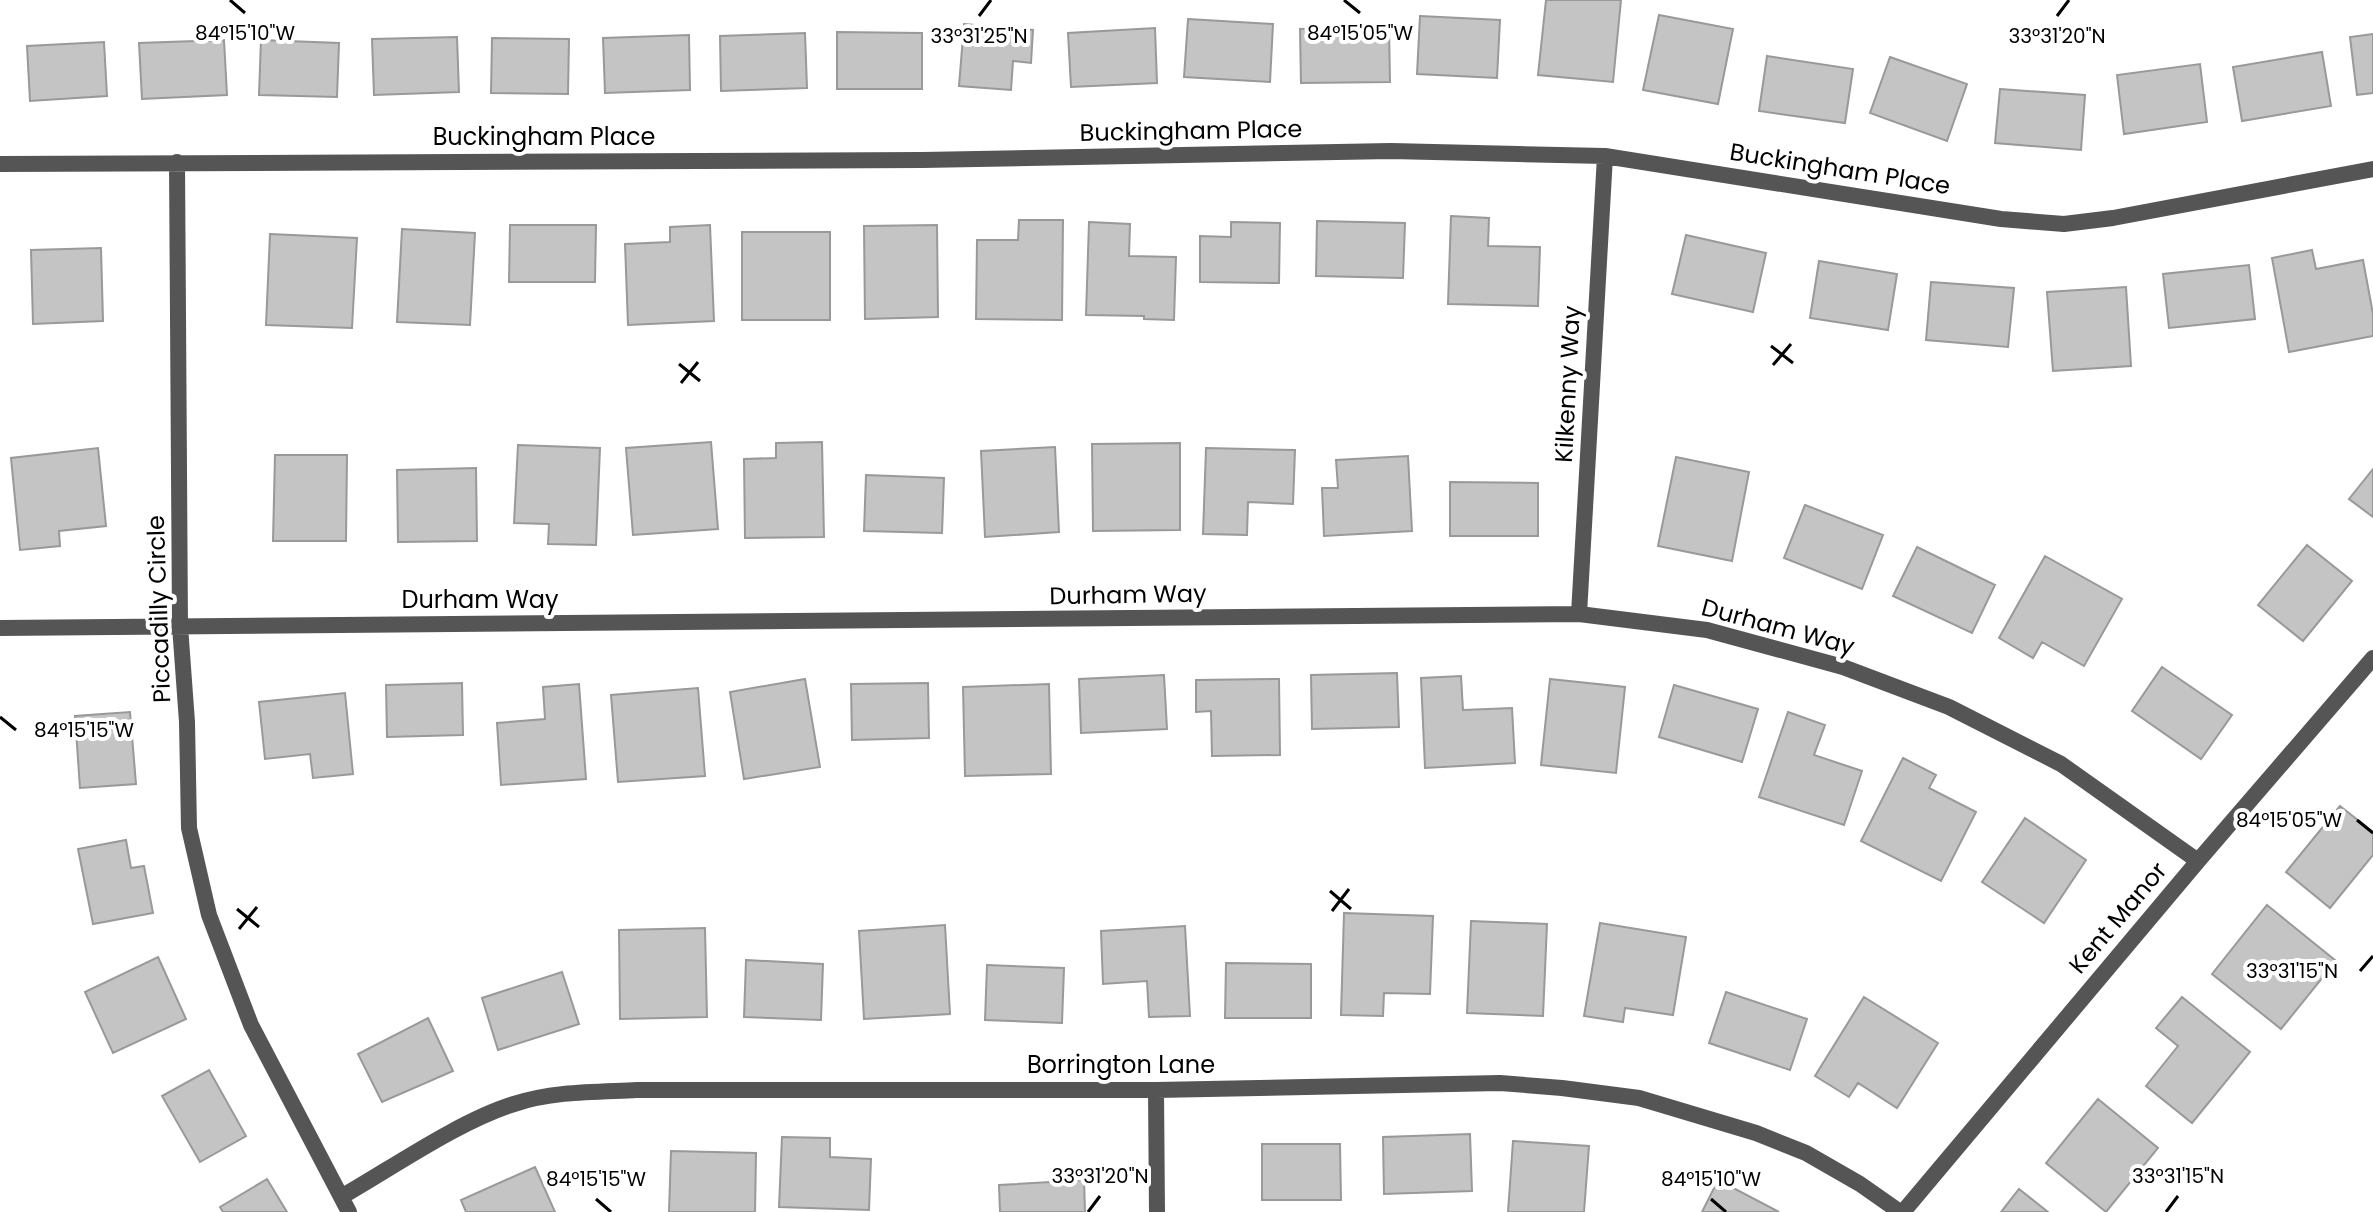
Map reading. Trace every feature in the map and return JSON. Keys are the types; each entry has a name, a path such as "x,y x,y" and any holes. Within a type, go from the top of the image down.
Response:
{"street":[{"name":"Buckingham Place","path":"0,164 906,160 1391,151 1605,156 2001,219 2064,224 2113,218 2373,169"},
{"name":"Kilkenny Way","path":"1579,614 1605,156"},
{"name":"Piccadilly Circle","path":"177,162 180,626 187,722 189,828 209,915 251,1025 345,1205"},
{"name":"Durham Way","path":"0,628 1579,614 1707,630 1843,667 1949,707 2061,764 2198,861"},
{"name":"Kent Manor","path":"1901,1212 2373,658"},
{"name":"Borrington Lane","path":"345,1205 465,1125 515,1103 570,1093 637,1090 1156,1090 1500,1083 1639,1098 1741,1128 1806,1153 1901,1212"},
{"path":"1156,1090 1157,1212"}],"building":[{"path":"1546,0 1621,0 1613,82 1538,75"},
{"path":"1659,15 1733,29 1718,104 1643,90"},
{"path":"1420,16 1500,20 1497,78 1417,74"},
{"path":"1188,19 1273,24 1270,82 1184,77"},
{"path":"964,24 1033,30 1031,63 1013,61 1011,90 959,86"},
{"path":"1389,27 1390,82 1301,83 1300,29"},
{"path":"1155,28 1157,83 1071,87 1068,33"},
{"path":"837,32 922,33 922,89 837,89"},
{"path":"805,33 807,88 721,91 720,36"},
{"path":"2373,34 2373,93 2357,95 2350,37"},
{"path":"689,35 690,90 605,93 603,38"},
{"path":"457,37 459,92 374,95 372,39"},
{"path":"492,38 569,39 568,94 491,93"},
{"path":"224,40 227,95 142,99 139,43"},
{"path":"261,40 339,43 337,97 259,95"},
{"path":"104,42 107,96 30,101 27,46"},
{"path":"2322,52 2331,106 2242,121 2233,67"},
{"path":"1767,56 1853,69 1845,123 1759,111"},
{"path":"1890,57 1967,84 1947,141 1870,113"},
{"path":"2200,64 2207,122 2124,134 2117,75"},
{"path":"2000,89 2085,95 2081,150 1995,143"},
{"path":"1451,216 1489,218 1488,246 1540,247 1538,306 1448,304"},
{"path":"1019,220 1063,220 1062,320 976,319 977,240 1018,240"},
{"path":"1317,221 1405,223 1403,278 1316,276"},
{"path":"1089,222 1130,224 1129,256 1176,257 1174,320 1086,315"},
{"path":"1231,222 1280,223 1279,283 1200,282 1200,236 1231,237"},
{"path":"510,225 596,225 595,282 509,282"},
{"path":"710,225 714,321 628,325 625,244 670,242 670,227"},
{"path":"937,225 938,317 865,319 864,226"},
{"path":"402,229 475,233 470,325 397,322"},
{"path":"742,232 830,232 830,320 742,320"},
{"path":"270,234 357,238 352,328 266,325"},
{"path":"1686,235 1766,253 1753,312 1672,294"},
{"path":"101,248 103,321 33,324 31,250"},
{"path":"2312,250 2316,269 2363,260 2373,314 2373,336 2289,352 2272,258"},
{"path":"1819,261 1897,274 1888,330 1810,318"},
{"path":"2249,265 2255,319 2169,328 2163,274"},
{"path":"1931,282 2014,288 2008,347 1926,340"},
{"path":"2126,287 2131,366 2053,371 2047,292"},
{"path":"711,442 718,529 633,535 626,448"},
{"path":"822,442 824,537 745,538 744,459 776,458 776,443"},
{"path":"1180,443 1180,530 1093,531 1092,444"},
{"path":"518,445 600,448 596,545 548,544 549,524 514,523"},
{"path":"1055,447 1059,532 985,537 981,451"},
{"path":"98,448 106,526 59,531 60,546 20,550 11,458"},
{"path":"1206,448 1295,450 1293,504 1248,502 1247,535 1203,534"},
{"path":"275,455 347,455 346,541 273,541"},
{"path":"1408,456 1412,531 1324,536 1322,488 1338,488 1336,460"},
{"path":"1676,457 1749,472 1732,561 1658,546"},
{"path":"476,468 477,541 398,542 397,470"},
{"path":"2373,469 2373,517 2349,499"},
{"path":"866,475 944,478 942,533 864,531"},
{"path":"1450,482 1538,483 1538,536 1450,536"},
{"path":"1805,505 1883,535 1862,589 1784,558"},
{"path":"2307,545 2352,581 2303,641 2258,605"},
{"path":"1917,547 1995,585 1972,633 1893,596"},
{"path":"2045,556 2122,599 2084,666 2042,642 2033,658 1999,638"},
{"path":"2162,667 2232,715 2201,759 2132,711"},
{"path":"1397,673 1399,727 1312,729 1311,675"},
{"path":"1164,675 1167,729 1081,733 1079,679"},
{"path":"1461,676 1463,710 1512,708 1515,763 1425,768 1421,678"},
{"path":"805,679 820,767 744,779 730,692"},
{"path":"1279,679 1280,755 1212,756 1211,711 1196,712 1196,680"},
{"path":"1550,679 1625,687 1616,773 1541,765"},
{"path":"462,683 463,735 387,737 386,685"},
{"path":"928,683 929,738 852,740 851,684"},
{"path":"579,684 586,779 501,785 497,723 545,719 543,687"},
{"path":"1049,684 1051,774 965,776 963,687"},
{"path":"1674,685 1758,709 1742,762 1659,737"},
{"path":"698,688 705,776 618,782 611,695"},
{"path":"345,693 353,774 313,778 310,754 265,759 259,702"},
{"path":"130,712 136,784 80,788 75,716"},
{"path":"1788,712 1825,725 1814,755 1862,771 1844,825 1759,797"},
{"path":"1903,758 1936,775 1929,788 1976,812 1941,881 1861,841"},
{"path":"2340,806 2373,832 2373,855 2330,908 2286,872"},
{"path":"2025,818 2086,860 2044,923 1982,882"},
{"path":"126,840 131,868 144,866 153,913 93,924 78,849"},
{"path":"2267,905 2336,961 2281,1029 2212,974"},
{"path":"1344,913 1433,916 1430,994 1384,993 1383,1016 1341,1015"},
{"path":"1471,921 1547,924 1543,1016 1467,1013"},
{"path":"1600,923 1686,937 1673,1015 1625,1008 1623,1022 1584,1016"},
{"path":"945,925 950,1014 864,1019 859,931"},
{"path":"1185,926 1190,1016 1149,1017 1147,981 1103,984 1101,931"},
{"path":"705,928 707,1017 620,1019 619,930"},
{"path":"158,957 186,1019 113,1053 85,992"},
{"path":"746,960 823,964 821,1020 744,1017"},
{"path":"1226,963 1311,964 1311,1018 1225,1018"},
{"path":"987,965 1064,968 1062,1023 985,1020"},
{"path":"562,972 579,1024 498,1050 482,998"},
{"path":"1726,992 1807,1019 1790,1070 1709,1043"},
{"path":"1864,997 1938,1043 1897,1108 1858,1083 1849,1097 1815,1076"},
{"path":"2182,997 2250,1052 2192,1123 2146,1086 2178,1046 2156,1028"},
{"path":"428,1018 453,1071 382,1102 358,1054"},
{"path":"209,1070 246,1136 200,1162 162,1096"},
{"path":"2098,1099 2158,1148 2106,1212 2046,1163"},
{"path":"1470,1134 1472,1191 1384,1194 1383,1137"},
{"path":"782,1137 830,1138 830,1157 871,1159 869,1210 779,1207"},
{"path":"1513,1141 1589,1146 1584,1212 1508,1212"},
{"path":"1262,1144 1340,1144 1341,1200 1262,1200"},
{"path":"671,1151 756,1153 755,1212 669,1212"},
{"path":"535,1167 555,1212 466,1212 461,1200"},
{"path":"267,1179 287,1212 223,1212 220,1207"},
{"path":"1084,1180 1085,1212 1000,1212 999,1185"},
{"path":"1718,1180 1779,1212 1702,1212"},
{"path":"2019,1189 2048,1212 2001,1212"}]}
